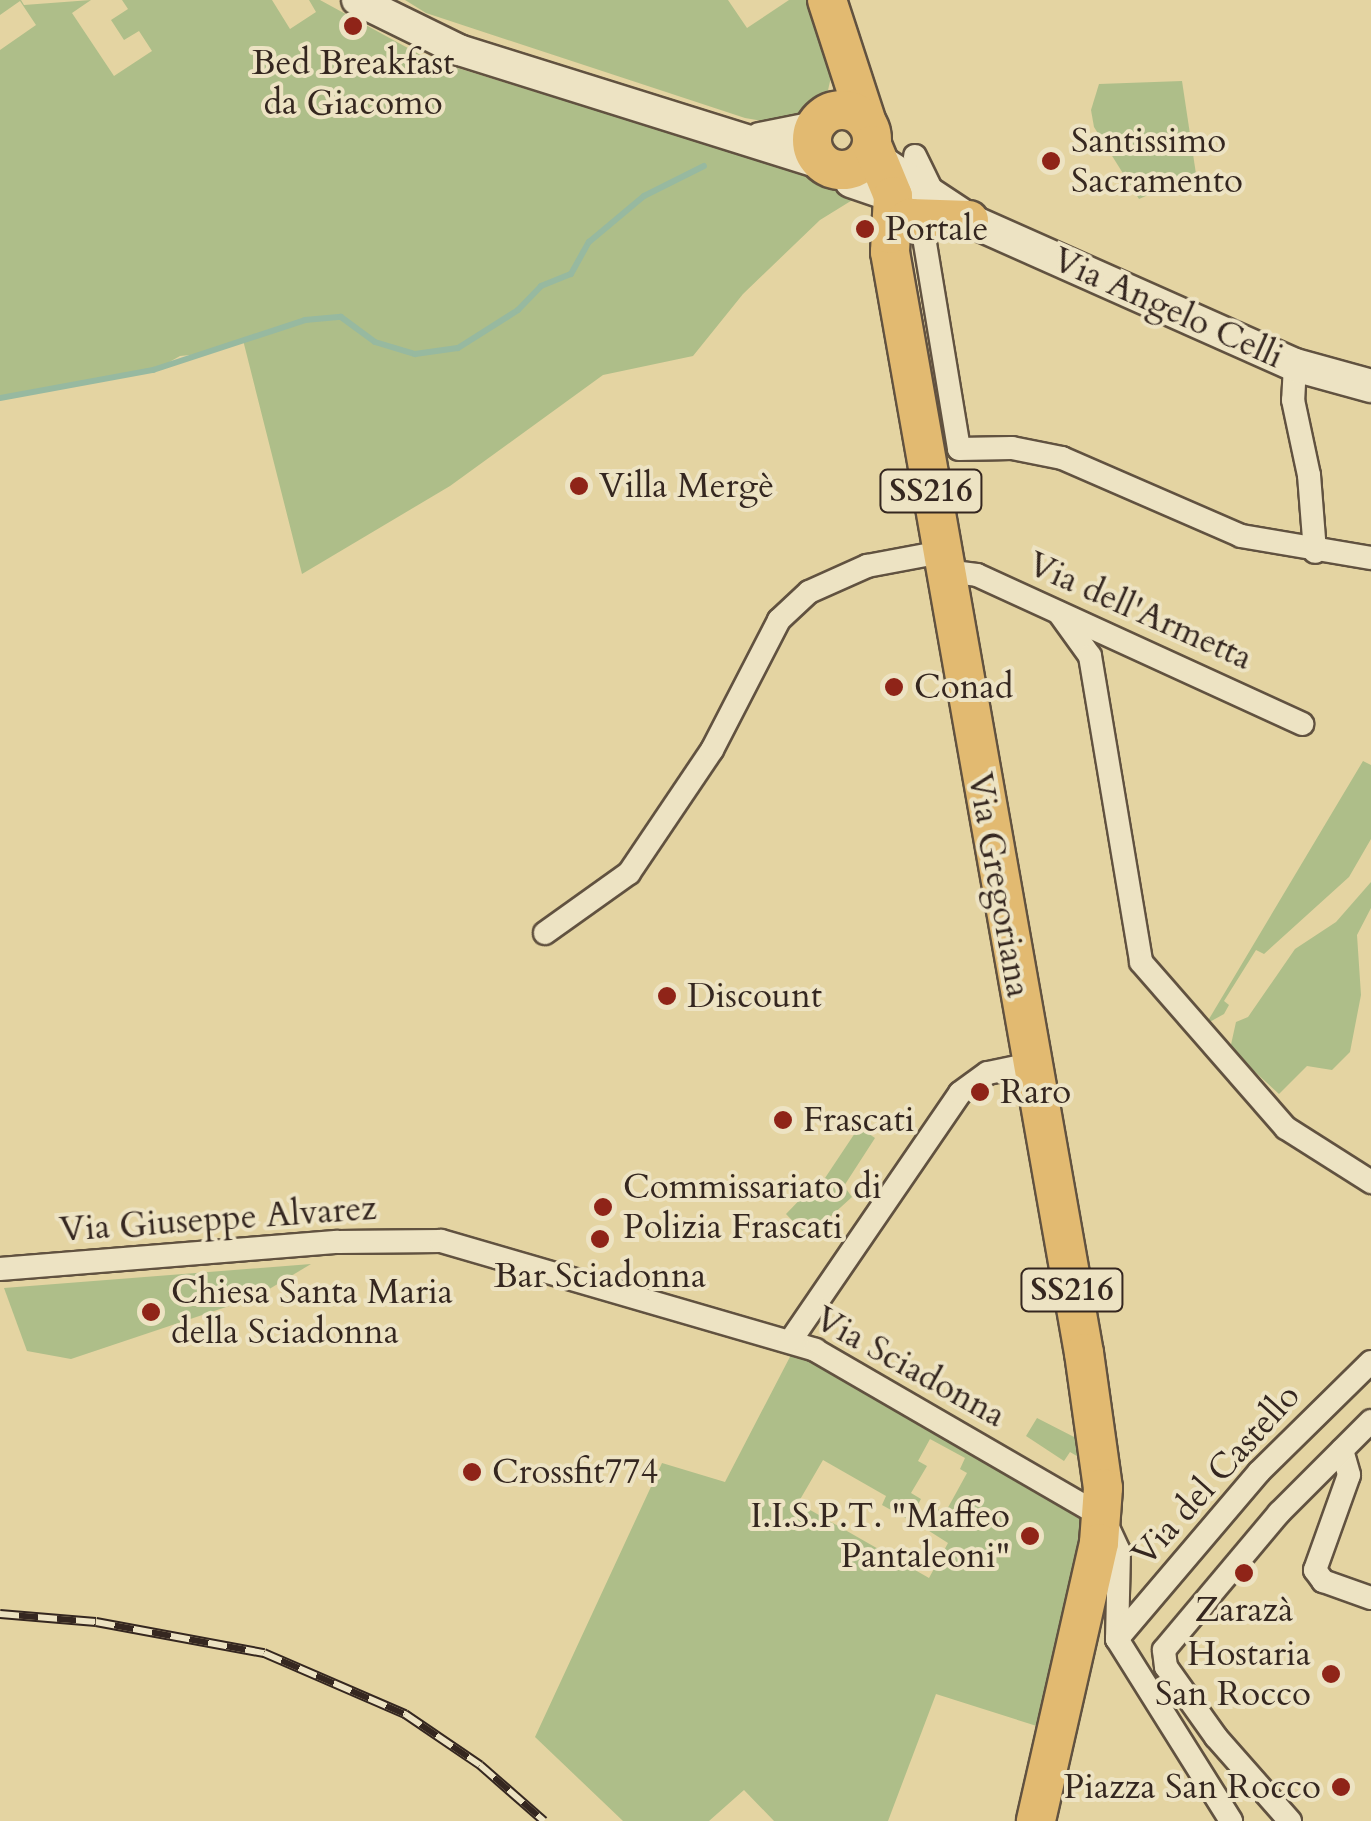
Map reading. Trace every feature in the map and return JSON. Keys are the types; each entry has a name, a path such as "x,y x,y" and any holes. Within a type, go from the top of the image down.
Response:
{"main road":[{"name":"SS216","path":"827,0 885,184"},
{"name":"SS216","path":"821,120 842,73 843,46"},
{"name":"Via Angelo Celli","path":"821,120 844,110 885,184 1295,365 1371,386"},
{"path":"821,120 816,152 885,184"},
{"name":"Via Gregoriana","path":"885,184 943,562 1090,1384 1103,1517"},
{"name":"SS216","path":"1036,1821 1103,1517"}],"street":[{"path":"357,0 459,50 752,138 885,184 958,449 1012,448 1062,458 1241,536 1314,552 1371,558"},
{"path":"752,138 821,120"},
{"path":"1295,365 1293,400 1309,476 1314,552"},
{"path":"544,933 629,873 712,750 780,620 810,592 867,566 943,562"},
{"name":"Via dell'Armetta","path":"943,562 1304,724"},
{"path":"1059,614 1090,656 1141,962 1286,1128 1371,1182"},
{"path":"791,1340 956,1099 980,1077 1031,1064"},
{"name":"Via Sciadonna","path":"441,1241 791,1340 1103,1517"},
{"name":"Via Giuseppe Alvarez","path":"0,1269 338,1242 441,1241"},
{"name":"Via del Castello","path":"1116,1640 1259,1472 1371,1362"},
{"path":"1290,1821 1216,1737 1163,1654 1174,1631 1371,1421"},
{"path":"1342,1450 1349,1475 1315,1570 1323,1580 1371,1598"},
{"path":"1103,1517 1119,1551 1116,1640 1231,1821"}],"green space":[{"path":"0,0 21,0 24,5 91,0 72,13 114,76 152,51 139,31 124,40 111,20 128,9 122,0 272,0 290,29 316,12 309,0 320,0 428,59 821,179 854,199 820,220 743,294 693,356 603,375 450,486 302,574 243,340 211,353 180,356 157,369 0,398 0,50 36,25 20,1 0,15"},
{"path":"405,0 728,0 747,28 789,0 807,0 832,72 827,95 807,119 787,125 745,118 426,13"},
{"path":"1182,81 1196,174 1139,199 1094,127 1091,110 1099,84"},
{"path":"1363,761 1371,765 1371,839 1349,877 1264,954 1256,950 1224,1001 1229,1005 1224,1014 1206,1024"},
{"path":"1371,882 1371,908 1357,935 1361,995 1350,1052 1332,1070 1307,1066 1279,1094 1230,1049 1236,1022 1248,1017 1295,949 1336,922"},
{"path":"859,1127 875,1138 844,1186 852,1197 808,1237 786,1214 813,1186 817,1190"},
{"path":"311,1264 256,1297 71,1359 27,1351 4,1288"},
{"path":"793,1351 1095,1523 1043,1728 936,1694 888,1821 774,1821 744,1790 709,1821 623,1821 535,1737 662,1463 725,1482","holes":["930,1439 965,1458 960,1469 967,1473 945,1513 930,1505 924,1517 930,1521 926,1529 948,1543 929,1578 798,1503 823,1460 886,1496 882,1505 909,1520 921,1499 911,1493 927,1466 918,1461"]},
{"path":"1037,1418 1078,1439 1082,1459 1070,1452 1064,1461 1026,1436"}],"waterway":[{"path":"0,398 153,370 305,320 341,317 375,342 415,354 458,348 518,310 541,286 571,274 589,242 644,196 704,166"}],"railway":[{"path":"0,1614 96,1622 264,1653 405,1714 480,1765 544,1821"}],"place":[{"name":"Bed Breakfast da Giacomo","path":"353,26"},
{"name":"Santissimo Sacramento","path":"1051,161"},
{"name":"Portale","path":"865,229"},
{"name":"Villa Mergè","path":"579,486"},
{"name":"Conad","path":"894,687"},
{"name":"Discount","path":"667,996"},
{"name":"Raro","path":"980,1092"},
{"name":"Frascati","path":"783,1120"},
{"name":"Commissariato di Polizia Frascati","path":"603,1207"},
{"name":"Bar Sciadonna","path":"600,1239"},
{"name":"Chiesa Santa Maria della Sciadonna","path":"151,1312"},
{"name":"Crossfit774","path":"472,1472"},
{"name":"I.I.S.P.T. \"Maffeo Pantaleoni\"","path":"1030,1536"},
{"name":"Zarazà","path":"1244,1573"},
{"name":"Hostaria San Rocco","path":"1331,1674"},
{"name":"Piazza San Rocco","path":"1341,1787"}]}
